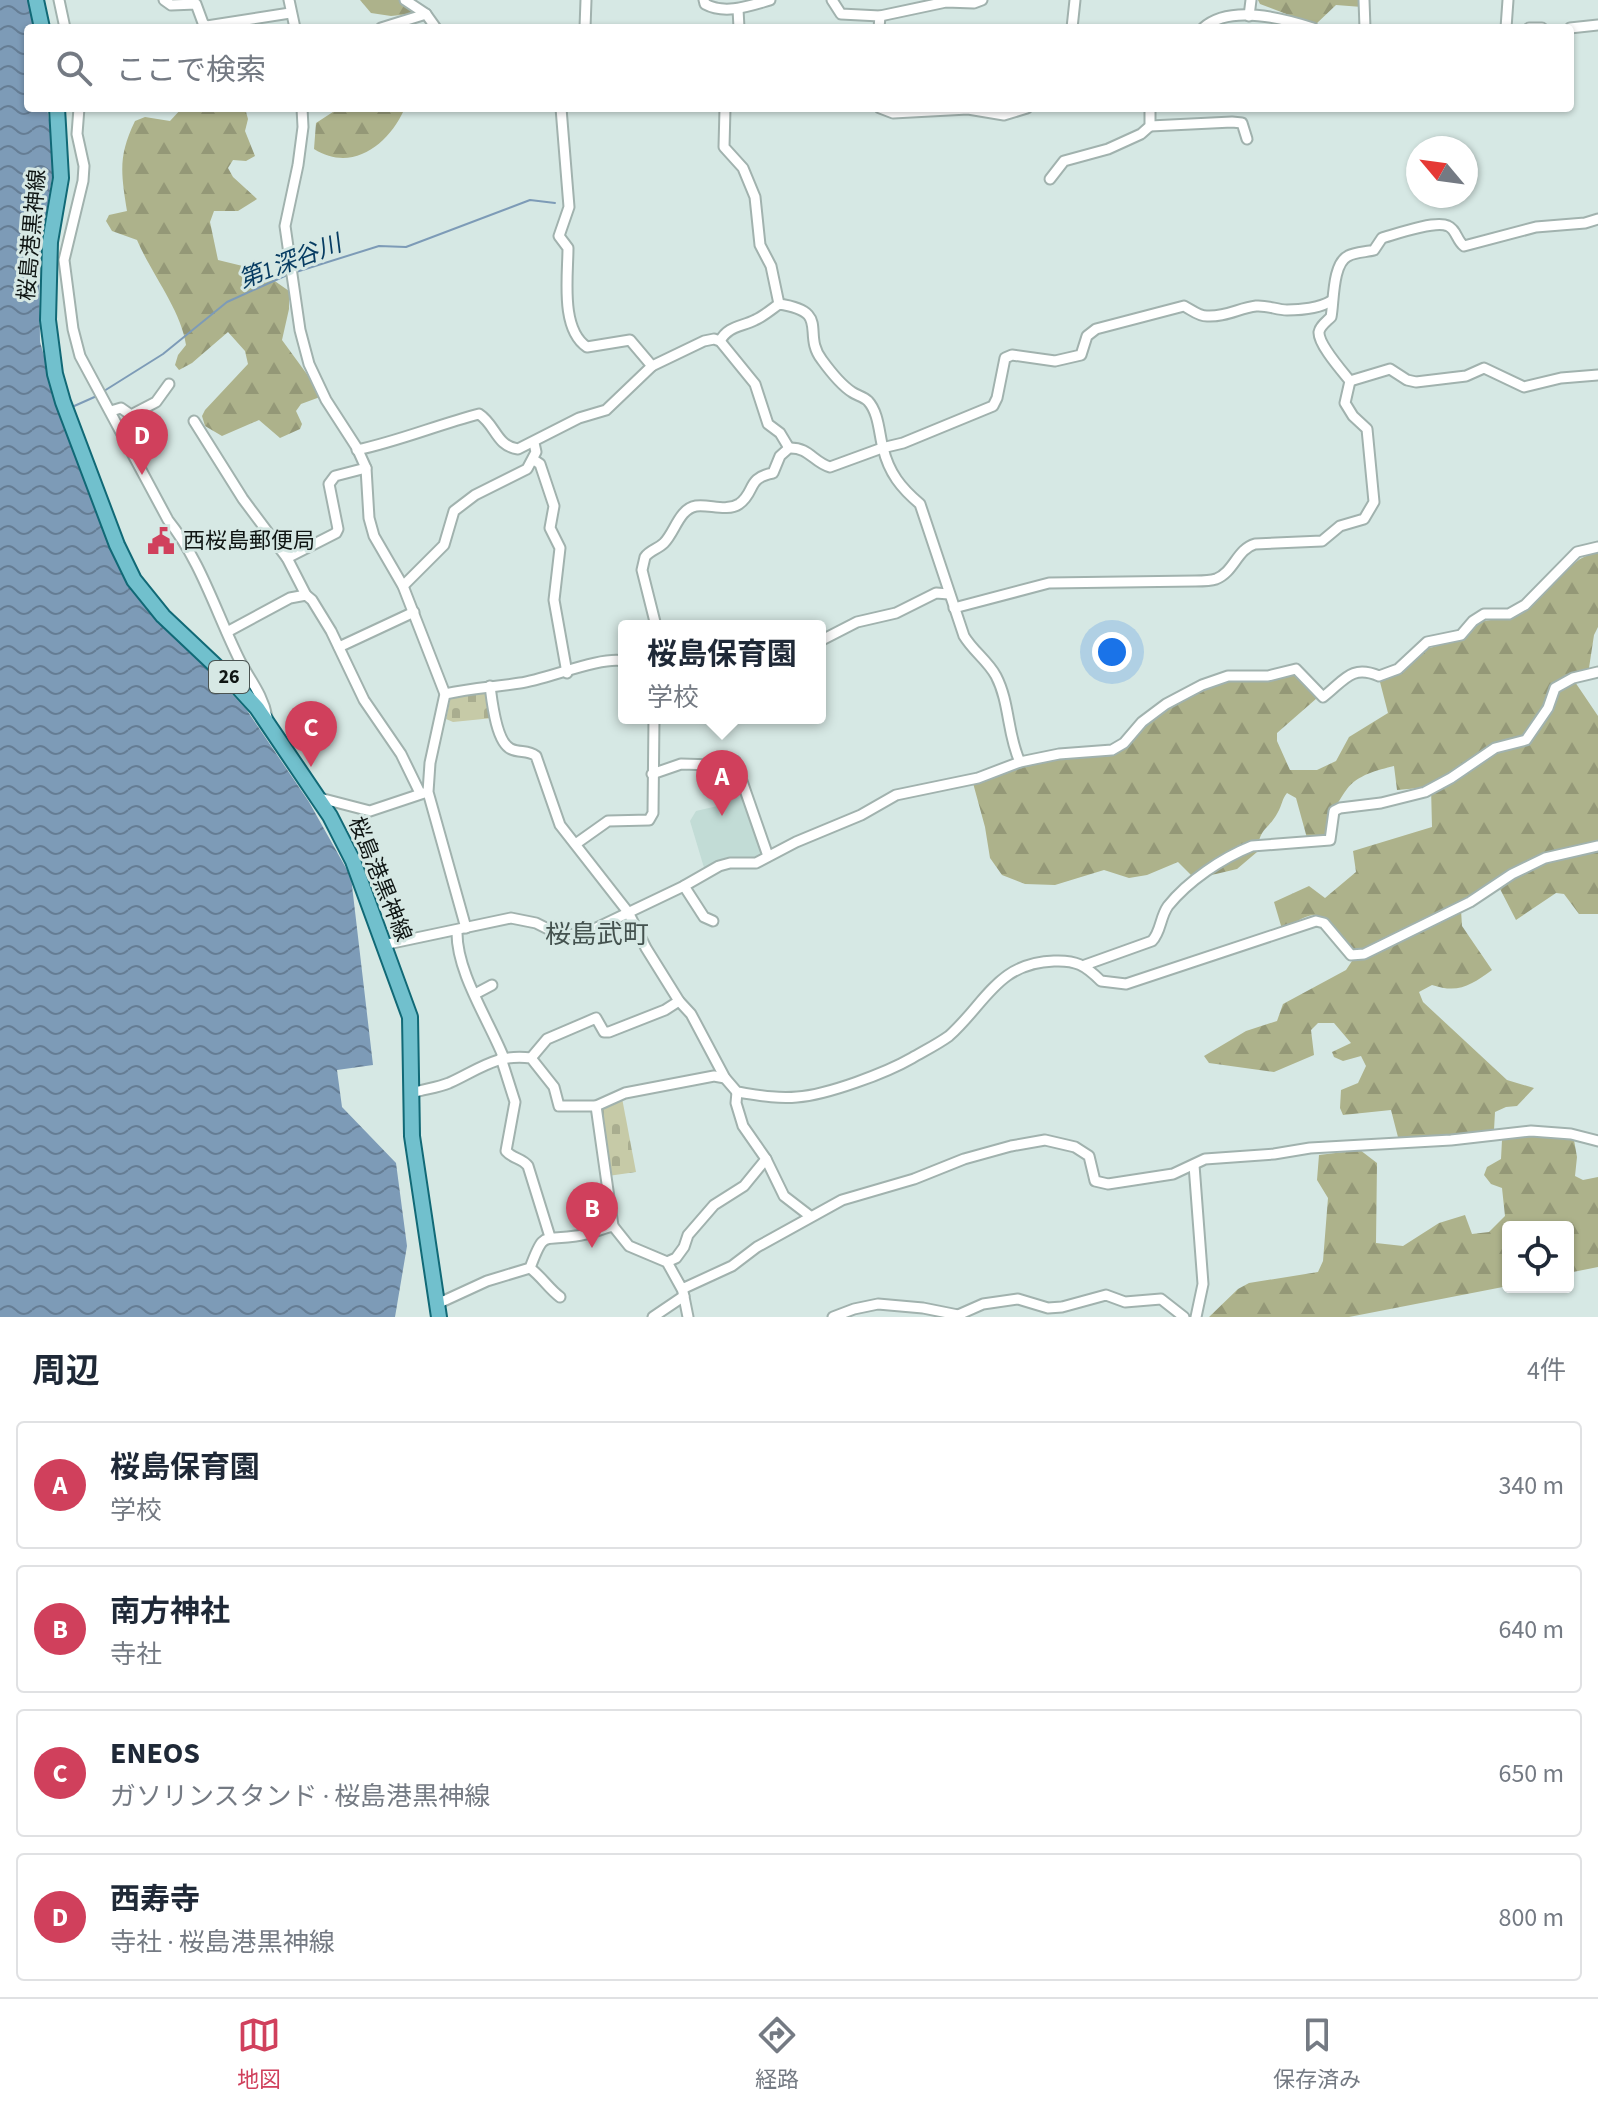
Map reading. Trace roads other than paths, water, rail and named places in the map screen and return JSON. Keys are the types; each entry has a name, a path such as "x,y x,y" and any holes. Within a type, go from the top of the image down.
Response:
{"main road":[{"path":"36,0 41,24"},
{"name":"桜島港黒神線","path":"57,112 61,178 50,242 48,320 55,374 63,402 117,545 134,580 163,616 235,684 268,724 330,816 353,861 410,1017 414,1158 438,1311"}],"street":[{"path":"59,0 64,24"},
{"path":"164,0 171,5 196,4 204,24"},
{"path":"289,0 294,24"},
{"path":"405,0 426,14 433,24"},
{"path":"585,24 586,0"},
{"path":"704,0 712,8 738,9 770,0"},
{"path":"832,0 841,14 880,16 946,2 974,3 982,0"},
{"path":"1072,24 1075,0"},
{"path":"1249,16 1251,0"},
{"path":"1364,0 1365,24"},
{"path":"1506,24 1508,0"},
{"path":"738,9 739,24"},
{"path":"226,24 290,13"},
{"path":"394,24 426,14"},
{"path":"879,24 880,16"},
{"path":"1212,24 1227,17 1249,16 1301,24"},
{"path":"1574,28 1598,25"},
{"path":"79,112 77,134 84,166 83,181 64,260 73,329 80,356 168,520 187,544 265,705 268,724"},
{"path":"302,112 298,165 285,226 291,283 309,364 366,468 369,518 374,536 403,586 445,694 424,793"},
{"path":"561,112 569,207 559,236 568,248 566,297 578,339 587,347 630,340 652,366"},
{"path":"725,112 724,147 743,168 755,197 760,245 771,266 779,301"},
{"path":"899,112 921,112"},
{"path":"986,112 1004,115 1014,112"},
{"path":"1150,112 1150,126"},
{"path":"1050,179 1064,161 1108,149 1141,134 1150,126 1242,123 1247,139"},
{"path":"954,608 1049,583 1216,579 1230,569 1246,546 1322,541 1340,526 1364,519 1374,502 1367,429 1345,403 1350,381 1322,343 1319,334 1321,327 1331,317 1331,301 1342,262 1348,256 1374,250 1382,238 1414,229 1445,224 1452,228 1459,244 1464,246 1536,227 1598,219"},
{"path":"720,341 736,326 755,320 779,301"},
{"path":"779,301 804,310 811,319 819,357 850,391 868,401 893,477 920,504 954,608 972,648 995,673 1005,699 1020,762"},
{"path":"654,620 642,570 645,557 667,540 685,510 694,506 734,506 741,503 754,480 773,473 780,456 789,448 807,450 823,465 830,467 903,443 993,406 1005,358 1012,355 1055,361 1081,355 1087,336 1096,329 1184,306 1198,315 1206,316 1235,314 1259,306 1285,310 1325,305 1331,301"},
{"path":"357,450 414,436 430,426 479,414 487,419 500,442 507,448 518,449 579,418 606,410 652,366 714,339 720,341 755,384 768,424 780,433 789,448"},
{"path":"1350,381 1390,369 1416,382 1466,376 1484,368 1524,387 1561,378 1598,375"},
{"path":"111,411 121,408 131,415 156,402 169,384"},
{"path":"194,421 243,499 287,558 339,647 364,700 424,793 444,840 461,929 456,947 502,1057 515,1102 506,1151 511,1157 524,1160 528,1166 550,1237"},
{"path":"403,586 444,545 454,511 475,495 527,469 534,460 534,443"},
{"path":"534,460 540,464 554,506 550,528 560,548 554,600 567,673"},
{"path":"287,558 336,533 338,529 329,484 335,476 366,468"},
{"path":"383,945 511,918 536,923 556,933 574,935 592,930 719,866 756,863 796,842 841,825 896,795 978,778 1020,762 1059,754 1112,750 1124,743 1142,722 1166,704 1202,685 1228,676 1268,676 1296,669 1323,697 1356,671 1364,669 1379,676 1398,669 1427,642 1461,635 1484,614 1509,614 1525,605 1577,552 1598,547"},
{"path":"826,638 857,622 896,613 936,593 949,594"},
{"path":"227,632 290,598 306,595"},
{"path":"339,647 414,612"},
{"path":"445,694 521,683 618,661"},
{"path":"1085,965 1152,941 1156,938 1165,909 1173,900 1211,869 1243,850 1252,846 1330,840 1334,811 1425,792 1495,748 1526,740 1548,708 1555,688 1573,678 1598,672"},
{"path":"490,686 496,723 505,743 513,750 529,750 536,756 560,825 628,912 646,948 679,1001 691,1014 725,1078 737,1092 767,1097 802,1097 890,1070 948,1036 984,995 1022,966 1071,960 1085,965 1101,981 1126,984 1316,921 1324,923 1351,955 1364,954 1470,902 1512,874 1545,858 1598,846"},
{"path":"577,843 608,821 649,820 653,813 654,724"},
{"path":"652,774 681,764 714,765 735,761 768,856"},
{"path":"316,797 370,811 424,793"},
{"path":"684,886 704,917 713,921"},
{"path":"475,994 492,985"},
{"path":"531,1058 547,1039 596,1018 604,1032 609,1032 665,1010 679,1001"},
{"path":"412,1093 449,1083 502,1057 531,1058 554,1087 559,1106 596,1106 625,1093 714,1076 725,1078"},
{"path":"737,1092 736,1103 743,1126 766,1159 784,1196 810,1216"},
{"path":"596,1106 613,1226 629,1246 667,1262 683,1293 688,1317"},
{"path":"653,1317 683,1293 732,1266 757,1247 842,1200 914,1179 964,1159 1036,1140 1084,1151 1089,1156 1095,1181 1108,1184 1173,1174 1205,1159 1232,1156 1531,1131 1571,1134 1598,1141"},
{"path":"667,1262 676,1258 688,1235 714,1205 744,1186 766,1159"},
{"path":"1194,1165 1203,1284 1196,1317"},
{"path":"530,1268 539,1245 550,1237 576,1236 613,1226"},
{"path":"438,1311 487,1281 530,1268"},
{"path":"530,1268 545,1279 556,1297"},
{"path":"833,1317 878,1304 958,1315 983,1304 1012,1300 1048,1308 1106,1295 1125,1302 1161,1299 1184,1317"}],"water":[{"path":"0,0 29,0 33,24 24,24 24,112 48,112 52,138 52,178 39,260 40,342 54,390 110,542 173,632 246,709 309,802 351,877 373,1065 337,1070 342,1107 396,1163 407,1246 395,1317 0,1317"}],"waterway":[{"name":"第1深谷川","path":"296,272 379,246 406,247 530,200 555,203"},
{"name":"第1深谷川","path":"104,391 163,354 227,302 287,275"},
{"name":"第1深谷川","path":"72,407 99,395"}],"place":[{"name":"西寿寺","path":"142,475"},
{"name":"西桜島郵便局","path":"161,541"},
{"name":"ENEOS","path":"311,767"},
{"name":"桜島保育園","path":"722,816"},
{"name":"南方神社","path":"592,1248"}],"district":[{"name":"桜島武町","path":"597,934"}]}
